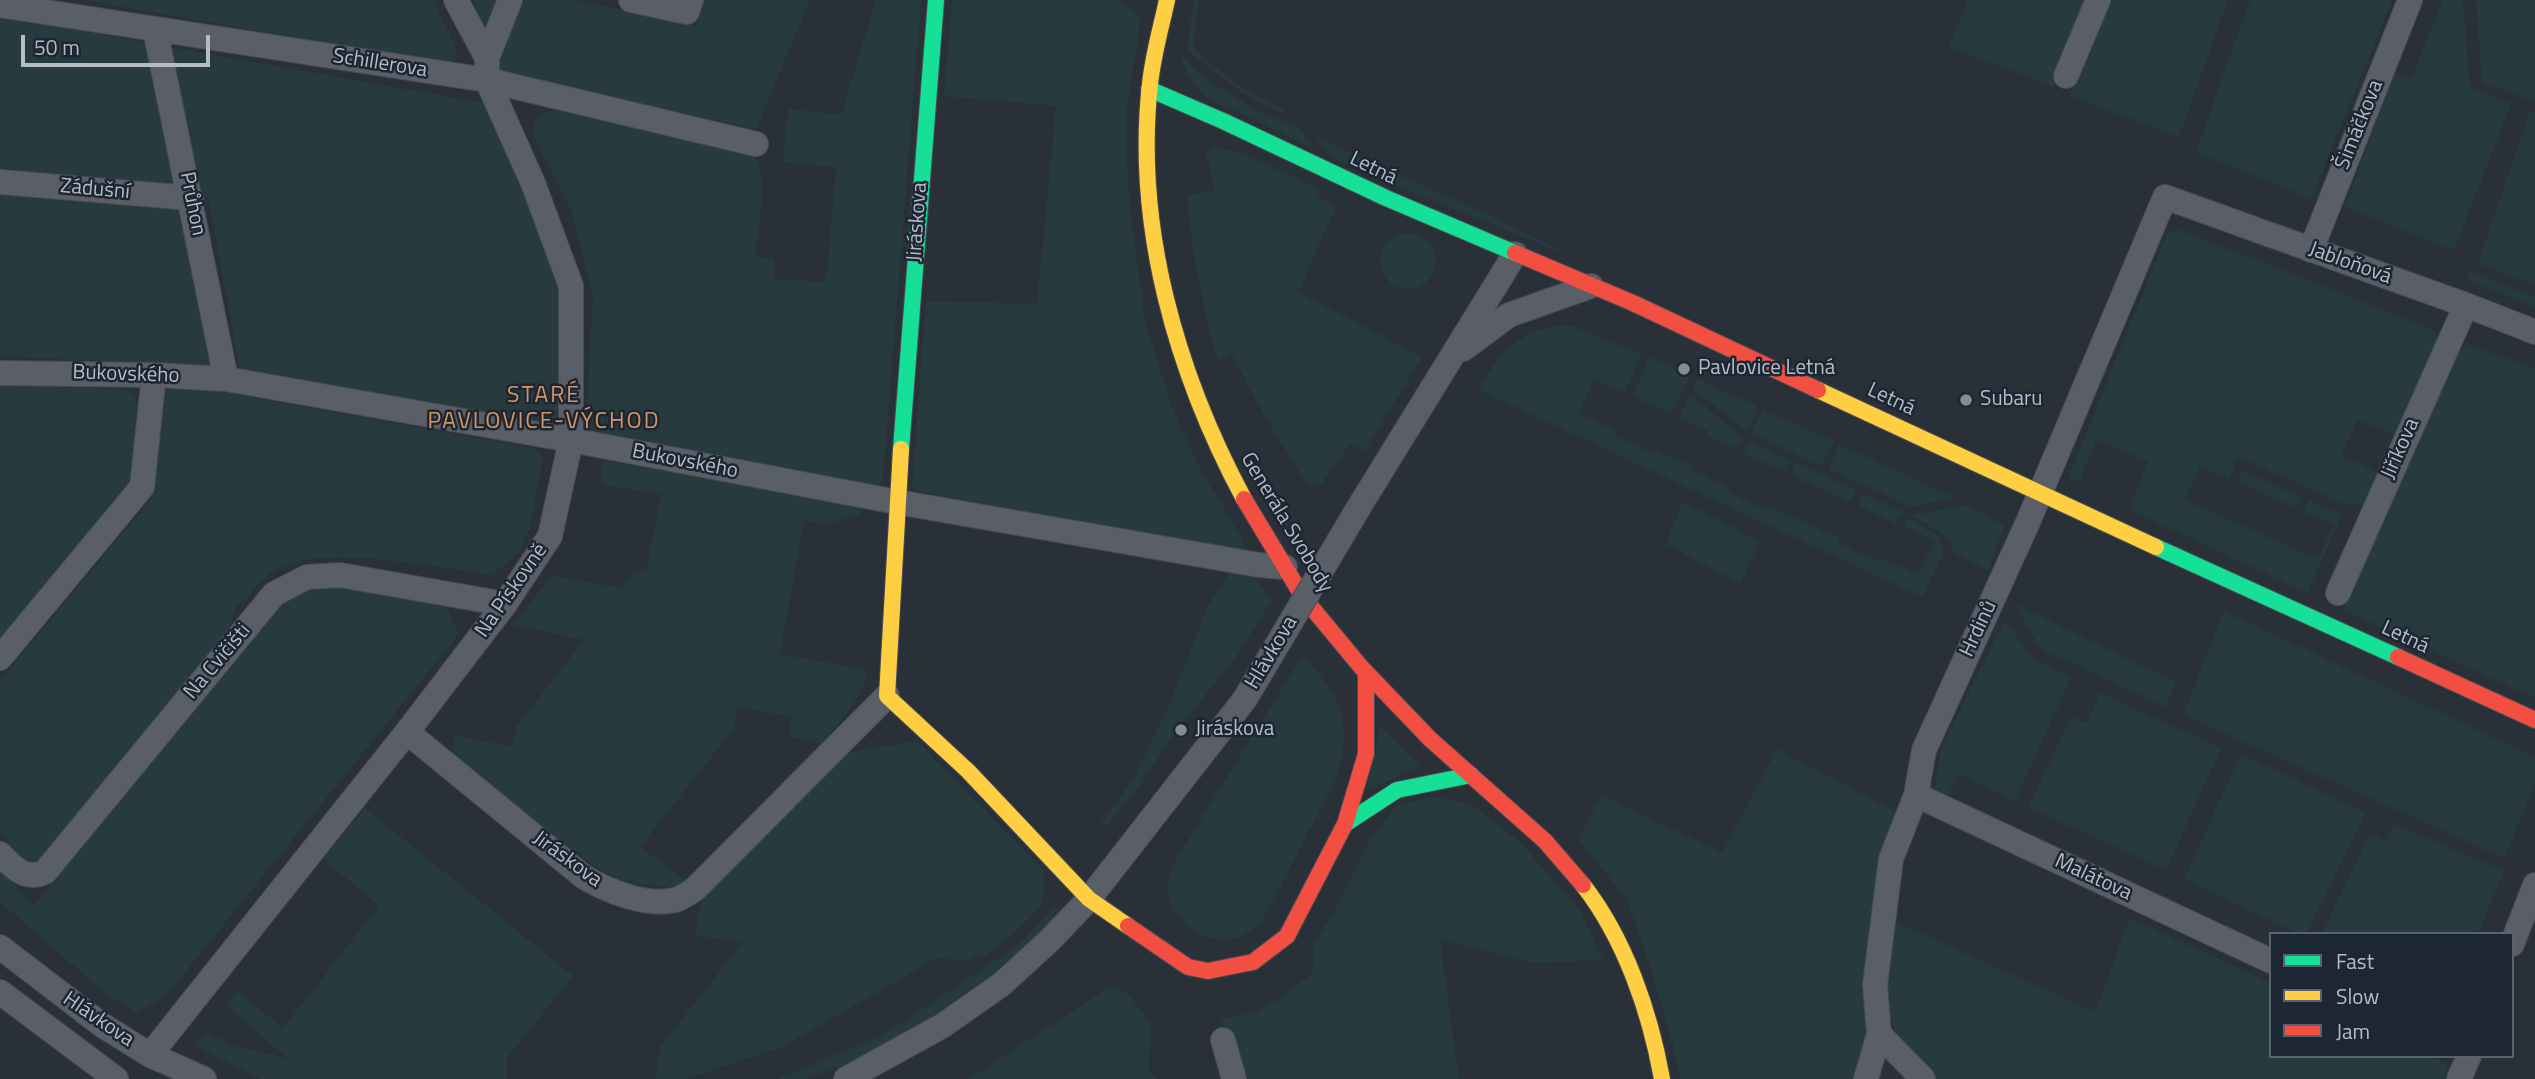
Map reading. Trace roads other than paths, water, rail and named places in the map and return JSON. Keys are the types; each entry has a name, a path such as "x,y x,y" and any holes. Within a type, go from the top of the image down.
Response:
{"street":[{"name":"Na Pískovně","path":"150,1055 407,732 505,604 550,537 571,440 571,286 533,183 456,0"},
{"path":"487,69 510,0"},
{"path":"631,0 687,12 691,0"},
{"name":"Jiráskova","path":"407,732 584,877 600,887 660,902 678,900 695,890 887,696 897,502 936,0"},
{"name":"Generála Svobody","path":"1167,0 1149,89 1149,211 1165,302 1189,381 1224,463 1300,594 1366,673 1417,727 1543,839 1570,869 1605,918 1641,1001 1659,1056 1662,1079"},
{"path":"2066,76 2098,0"},
{"name":"Šimáčkova","path":"2311,250 2410,0"},
{"name":"Schillerova","path":"0,5 155,29 487,69 756,144"},
{"name":"Průhon","path":"155,29 226,379"},
{"name":"Letná","path":"1149,89 1386,198 1740,352 2535,720"},
{"name":"Zádušní","path":"0,182 191,198"},
{"name":"Jabloňová","path":"2165,197 2535,332"},
{"name":"Hrdinů","path":"1866,1079 1879,1034 1875,985 1891,859 1916,795 1924,750 2040,492 2165,197"},
{"name":"Hlávkova","path":"846,1079 942,1026 1002,984 1089,899 1245,699 1359,507 1515,254"},
{"name":"Hlávkova","path":"1454,356 1509,315 1591,286"},
{"name":"Jiříkova","path":"2338,593 2466,305"},
{"name":"Bukovského","path":"0,373 226,379 571,440 897,502 1259,565 1285,567"},
{"path":"0,658 142,487 154,375"},
{"name":"Na Cvičišti","path":"0,854 16,870 28,875 36,876 45,872 274,594 307,577 340,575 505,604"},
{"path":"887,696 968,771 1089,899 1188,967 1208,971 1253,962 1287,936 1345,824 1366,754 1366,673"},
{"path":"1345,824 1397,790 1471,775"},
{"name":"Malátova","path":"1916,795 2269,960"},
{"path":"2514,939 2535,885"},
{"name":"Hlávkova","path":"0,947 81,1011 150,1055 204,1079"},
{"path":"0,992 116,1079"},
{"path":"1879,1034 1923,1079"},
{"path":"1223,1040 1234,1079"},
{"path":"2459,1079 2468,1058"}],"place":[{"name":"Pavlovice Letná","path":"1684,369"},
{"name":"Subaru","path":"1966,400"},
{"name":"Jiráskova","path":"1181,730"}],"district":[{"name":"STARÉ PAVLOVICE-VÝCHOD","path":"544,409"}]}
